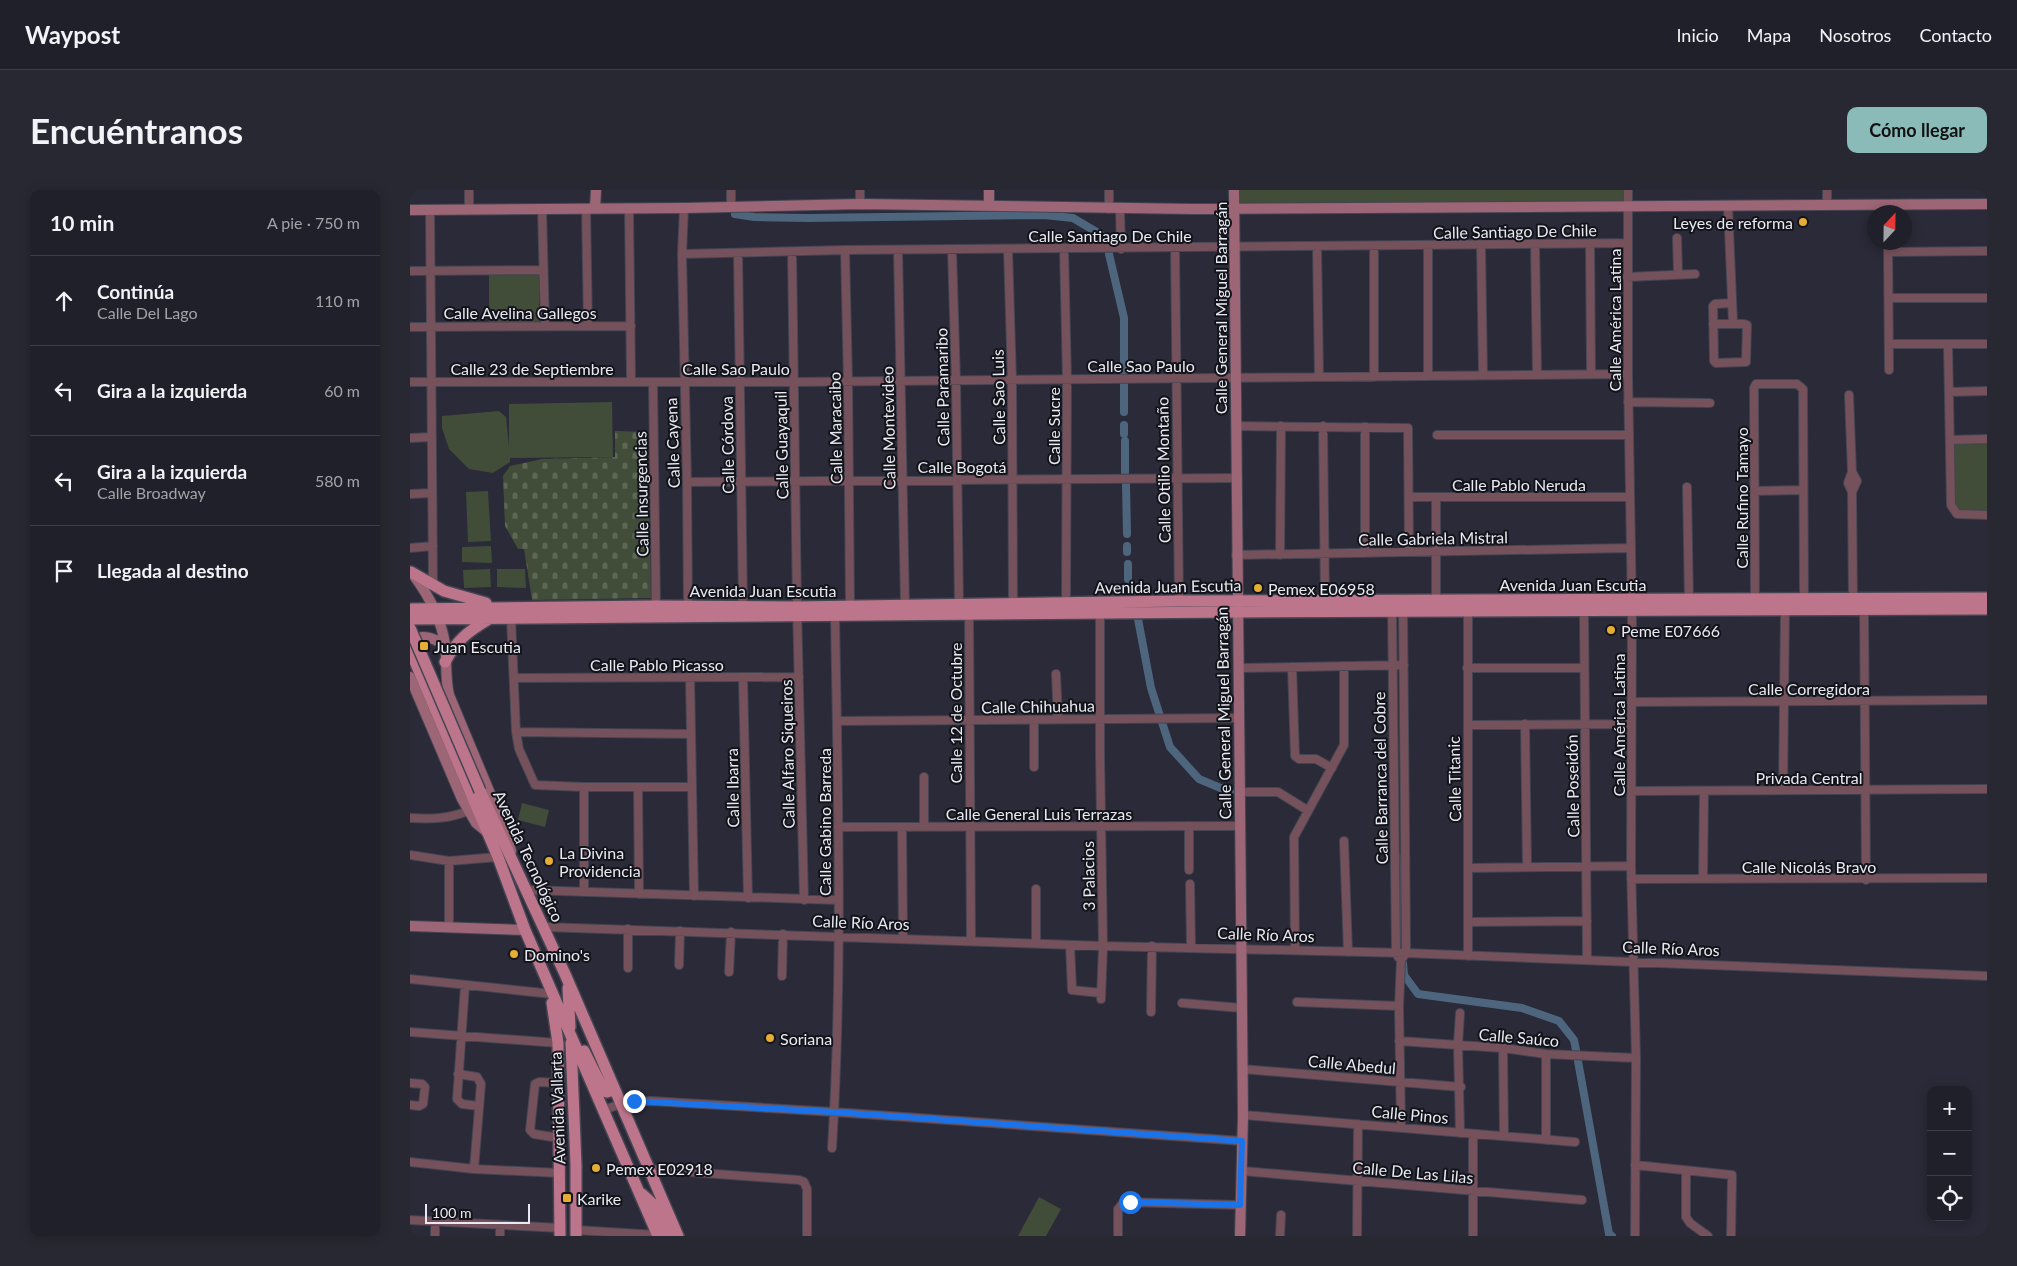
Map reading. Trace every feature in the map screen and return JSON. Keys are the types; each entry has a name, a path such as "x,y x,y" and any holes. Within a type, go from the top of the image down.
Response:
{"main road":[{"path":"590,208 596,190"},
{"path":"989,190 989,205"},
{"name":"Calle General Miguel Barragán","path":"1234,190 1233,247 1243,1115 1240,1236"},
{"path":"410,210 684,208 860,204 989,205 1109,209 1827,205 1867,208"},
{"path":"1912,208 1987,204"},
{"path":"411,571 444,591 502,608"},
{"path":"411,571 434,608 445,644 444,662 449,695 504,828 512,857"},
{"name":"Avenida Juan Escutia","path":"1755,605 1785,610 1987,598"},
{"name":"Avenida Juan Escutia","path":"410,608 656,606 688,612 743,607 835,616 964,610 1139,607 1755,605 1804,599 1859,605 1987,609"},
{"name":"Avenida Juan Escutia","path":"1139,607 1179,601 1237,607 1325,600 1398,607 1436,601 1468,606 1584,612 1631,606"},
{"name":"Avenida Juan Escutia","path":"410,619 438,620 688,612 798,612 850,606 905,605 964,610 1013,604 1066,603 1100,608"},
{"path":"444,662 457,641 490,618"},
{"name":"Avenida Tecnológico","path":"410,628 475,789 488,833 525,930 660,1236"},
{"path":"410,641 425,636 445,644"},
{"name":"Avenida Tecnológico","path":"410,650 475,789 528,890 678,1236"},
{"path":"410,678 468,812 476,823 488,833"},
{"path":"410,926 525,930"},
{"name":"Avenida Vallarta","path":"568,980 576,1165 576,1233"},
{"name":"Avenida Vallarta","path":"552,994 558,1043 560,1232"},
{"path":"572,1040 586,1053 604,1091 614,1090"},
{"path":"639,1192 645,1195 653,1204 667,1232 678,1236"}],"street":[{"path":"469,190 469,209"},
{"path":"730,190 732,206"},
{"path":"860,190 860,204"},
{"path":"1109,190 1109,209"},
{"name":"Calle América Latina","path":"1628,190 1631,866 1636,1058 1635,1236"},
{"path":"1827,190 1827,205"},
{"path":"1728,206 1732,323"},
{"path":"588,326 590,208"},
{"path":"629,208 631,382"},
{"name":"Calle Cayena","path":"684,208 682,254 688,612"},
{"path":"542,209 545,326"},
{"path":"1120,209 1121,249"},
{"path":"430,210 433,585"},
{"path":"1677,238 1678,274"},
{"name":"Calle Santiago De Chile","path":"682,254 845,250 1628,243"},
{"path":"1535,244 1537,374"},
{"path":"1590,244 1590,374"},
{"path":"1428,245 1428,376"},
{"path":"1481,245 1483,375"},
{"path":"1317,246 1318,377"},
{"path":"1374,246 1374,376"},
{"name":"Calle Otilio Montaño","path":"1175,248 1179,601"},
{"name":"Calle Sao Luis","path":"1008,249 1012,380 1013,604"},
{"name":"Calle Sucre","path":"1064,249 1067,379 1066,603"},
{"name":"Calle Maracaibo","path":"845,250 850,480 850,606"},
{"name":"Calle Montevideo","path":"898,250 905,605"},
{"name":"Calle Paramaribo","path":"952,250 958,479 964,610"},
{"path":"1889,370 1889,252 1987,251"},
{"name":"Calle Guayaquil","path":"792,252 798,612"},
{"name":"Calle Córdova","path":"738,253 743,607"},
{"path":"410,271 543,270"},
{"path":"1627,276 1695,274"},
{"path":"1889,298 1987,298"},
{"path":"1713,324 1744,324 1747,327 1747,360 1744,363 1716,363 1714,361 1713,324 1714,305 1732,303"},
{"name":"Calle Avelina Gallegos","path":"410,327 631,326"},
{"path":"1889,344 1987,344"},
{"path":"1948,345 1952,509 1961,515 1987,515"},
{"name":"Calle Sao Paulo","path":"653,382 1628,374"},
{"name":"Calle 23 de Septiembre","path":"410,382 653,382"},
{"name":"Calle Insurgencias","path":"653,382 656,606"},
{"name":"Calle Rufino Tamayo","path":"1755,605 1754,386 1800,385 1802,388 1802,490"},
{"path":"1949,392 1987,391"},
{"path":"1849,395 1852,472 1848,482 1852,492 1864,702 1866,880"},
{"path":"1628,402 1710,403"},
{"path":"1236,426 1366,426 1408,428 1409,552"},
{"path":"1280,554 1281,426"},
{"path":"1323,426 1325,600"},
{"path":"1365,553 1366,426"},
{"path":"1438,435 1629,435"},
{"path":"410,438 432,438"},
{"path":"1950,440 1987,439"},
{"name":"Calle Bogotá","path":"687,482 1236,478"},
{"path":"1687,487 1689,605"},
{"path":"1755,490 1802,490 1804,599"},
{"path":"410,494 432,493"},
{"name":"Calle Pablo Neruda","path":"1409,497 1629,498"},
{"path":"1436,497 1436,601"},
{"path":"410,548 432,546"},
{"name":"Calle Gabriela Mistral","path":"1236,555 1630,548"},
{"name":"Calle Titanic","path":"1468,606 1468,956"},
{"name":"Calle Barranca del Cobre","path":"1398,607 1404,665 1406,953"},
{"name":"Calle Barranca del Cobre","path":"1396,953 1392,665 1398,607"},
{"name":"3 Palacios","path":"1070,944 1071,988 1074,991 1101,996 1103,946 1099,719 1100,608"},
{"name":"Calle 12 de Octubre","path":"964,610 968,720 971,941"},
{"path":"1783,790 1785,610"},
{"name":"Calle Alfaro Siqueiros","path":"798,612 804,900"},
{"name":"Calle Poseidón","path":"1584,612 1587,960"},
{"name":"Calle Gabino Barreda","path":"832,1148 839,936 838,722 835,616"},
{"path":"511,618 516,732 519,748 535,785 584,788 692,787"},
{"path":"1239,668 1404,665"},
{"path":"1295,950 1294,837 1345,742 1344,666"},
{"path":"1292,667 1295,756 1299,759 1316,759 1332,768"},
{"path":"1467,668 1584,668"},
{"path":"1056,674 1058,719"},
{"path":"690,677 694,896"},
{"name":"Calle Ibarra","path":"744,677 748,898"},
{"name":"Calle Pablo Picasso","path":"514,678 799,677"},
{"name":"Calle Corregidora","path":"1631,702 1987,700"},
{"name":"Calle Chihuahua","path":"838,722 1239,718"},
{"path":"1034,720 1034,767"},
{"path":"1526,724 1527,866"},
{"path":"1468,725 1631,724"},
{"path":"516,732 690,734"},
{"path":"1394,767 1405,766"},
{"path":"924,777 924,827"},
{"path":"638,787 639,894"},
{"path":"584,788 584,892"},
{"name":"Privada Central","path":"1631,791 1987,790"},
{"path":"1702,879 1704,791"},
{"path":"1240,792 1278,792 1308,810"},
{"path":"410,818 440,819 468,812"},
{"path":"1189,826 1189,870"},
{"name":"Calle General Luis Terrazas","path":"838,827 1240,826"},
{"path":"902,827 903,938"},
{"path":"1344,841 1348,952"},
{"path":"1395,844 1406,844"},
{"path":"410,855 449,862 498,857"},
{"path":"449,862 449,927"},
{"path":"1469,868 1631,866"},
{"name":"Calle Nicolás Bravo","path":"1632,879 1866,880 1987,878"},
{"path":"1190,884 1191,947"},
{"path":"1036,889 1036,943"},
{"path":"528,890 838,900"},
{"path":"1469,922 1587,921"},
{"name":"Calle Río Aros","path":"544,927 1103,946 1406,953 1987,976"},
{"path":"628,929 628,968"},
{"path":"680,931 680,965"},
{"path":"729,972 731,932"},
{"path":"782,976 783,934"},
{"path":"1152,946 1152,1012"},
{"path":"1396,953 1401,960"},
{"path":"1401,1128 1398,1006 1401,960 1406,953"},
{"path":"410,979 552,994"},
{"path":"465,985 458,1074 458,1101 462,1104 479,1106"},
{"path":"1297,1002 1398,1006"},
{"path":"1182,1003 1241,1008"},
{"path":"1460,1013 1458,1045 1460,1133"},
{"path":"410,1032 558,1043"},
{"name":"Calle Saúco","path":"1399,1041 1503,1048 1546,1054 1636,1058"},
{"path":"1503,1048 1504,1136"},
{"path":"1546,1054 1546,1140"},
{"name":"Calle Abedul","path":"1242,1069 1460,1087"},
{"path":"458,1074 476,1076 480,1080 474,1169"},
{"path":"559,1083 539,1082 535,1084 530,1130 534,1134 559,1138"},
{"path":"410,1083 422,1084 425,1087 422,1106 410,1105"},
{"path":"603,1110 620,1103 651,1101 1242,1141"},
{"name":"Calle Pinos","path":"1243,1115 1574,1142"},
{"path":"1357,1236 1358,1124"},
{"path":"1473,1134 1473,1236"},
{"path":"410,1162 474,1169 559,1173"},
{"path":"1635,1165 1729,1174 1733,1176 1731,1236"},
{"path":"649,1169 799,1180 804,1182 808,1189 806,1236"},
{"name":"Calle De Las Lilas","path":"1242,1171 1582,1200"},
{"path":"1686,1171 1686,1217 1690,1223 1708,1236"},
{"path":"1118,1236 1118,1209 1121,1204 1130,1202 1240,1205"},
{"path":"1280,1236 1281,1214"},
{"path":"410,1220 500,1225 560,1232"},
{"path":"435,1221 435,1236"},
{"path":"500,1225 500,1236"},
{"path":"576,1233 660,1236"},
{"path":"678,1236 686,1236"}],"green space":[{"path":"1234,190 1628,190 1628,206 1233,209"},
{"path":"489,275 539,275 539,322 489,322"},
{"path":"612,402 613,457 510,458 510,462 493,473 469,469 449,449 442,428 442,416 499,411 506,417 509,446 509,404"},
{"path":"615,431 648,432 651,598 532,600 524,549 518,549 505,526 503,476 510,466 542,459 615,457"},
{"path":"1987,439 1987,515 1954,512 1950,440"},
{"path":"488,491 491,541 468,542 466,492"},
{"path":"491,546 492,563 462,562 462,547"},
{"path":"490,569 491,587 464,588 463,570"},
{"path":"497,569 525,569 526,588 497,587"},
{"path":"522,803 549,810 545,827 518,820"},
{"path":"1039,1197 1061,1209 1046,1236 1018,1236"}],"waterway":[{"path":"735,214 754,217 808,218 1044,215 1073,218 1105,237 1106,243"},
{"path":"1109,254 1124,318 1124,412"},
{"path":"1124,425 1124,434"},
{"path":"1125,441 1125,472"},
{"path":"1126,484 1127,534"},
{"path":"1127,546 1127,552"},
{"path":"1128,564 1128,579"},
{"path":"1130,587 1132,596"},
{"path":"1138,619 1151,688 1170,747 1199,779 1230,792"},
{"path":"1398,858 1402,953"},
{"path":"1403,963 1404,975 1418,994 1522,1008 1559,1021 1574,1040 1576,1050"},
{"path":"1578,1061 1609,1234 1612,1236"}],"place":[{"name":"Leyes de reforma","path":"1803,222"},
{"name":"Pemex E06958","path":"1258,588"},
{"name":"Peme E07666","path":"1611,630"},
{"name":"Juan Escutia","path":"424,646"},
{"name":"La Divina Providencia","path":"549,861"},
{"name":"Domino's","path":"514,954"},
{"name":"Soriana","path":"770,1038"},
{"name":"Pemex E02918","path":"596,1168"},
{"name":"Karike","path":"567,1198"}],"route":[{"path":"634,1101 834,1112 1242,1141 1240,1205 1130,1202"}]}
